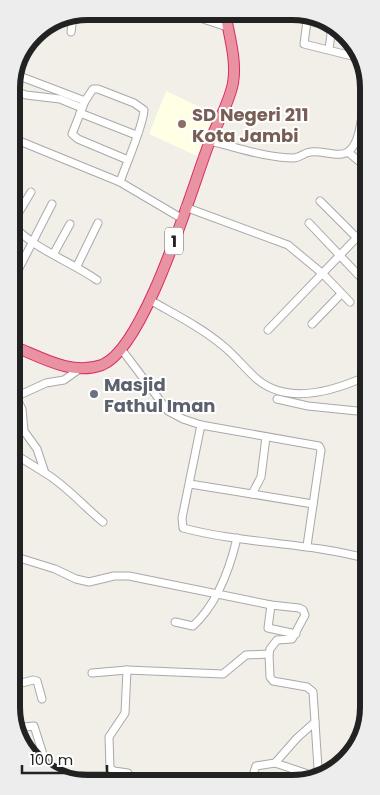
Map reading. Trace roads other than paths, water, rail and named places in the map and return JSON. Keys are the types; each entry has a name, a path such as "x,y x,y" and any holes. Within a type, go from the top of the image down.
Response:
{"highway":[{"name":"1","path":"78,370 103,364 122,350 150,300 233,83 233,61 226,20"},
{"path":"20,349 78,370"}],"street":[{"path":"206,20 227,27"},
{"path":"70,32 72,22"},
{"path":"307,22 304,44 352,56"},
{"path":"330,49 331,33"},
{"path":"21,77 86,101"},
{"path":"120,182 128,160 136,134 144,114 141,107 95,88 86,101 72,132 74,136 128,160"},
{"path":"20,93 26,96 60,99 81,111 136,134"},
{"path":"210,141 280,157 296,158 311,152 339,154 348,152 353,147 360,124"},
{"path":"20,141 120,182 181,218"},
{"path":"348,152 360,162"},
{"path":"20,211 31,192"},
{"path":"320,201 358,238"},
{"path":"20,265 52,204"},
{"path":"185,207 288,245 323,274 350,302"},
{"path":"77,266 98,223"},
{"path":"309,223 360,276"},
{"path":"54,253 70,224"},
{"path":"20,232 32,243 77,266 97,280"},
{"path":"268,330 360,236"},
{"path":"312,324 341,294"},
{"path":"150,300 221,344 269,388 294,394 331,389 360,379"},
{"path":"122,350 168,411 183,419 201,425 315,445 321,450 306,546"},
{"path":"20,395 46,383 64,380 78,370"},
{"path":"308,406 312,392"},
{"path":"277,399 308,406 360,411"},
{"path":"20,406 22,409 24,431 37,449 45,473"},
{"path":"201,425 182,518 183,528 360,556"},
{"path":"252,494 261,477 266,437"},
{"path":"20,457 57,480 85,508 103,522"},
{"path":"190,484 313,504"},
{"path":"175,622 193,626 217,593 228,570 237,538"},
{"path":"20,558 89,582 114,576 129,576 303,610 304,619 292,639 277,640 270,649 270,677 273,681 307,687 312,692 317,770"},
{"path":"271,605 268,628 296,634"},
{"path":"92,673 127,670 224,674 246,655 269,654"},
{"path":"127,670 125,713 109,737 110,768 114,771 128,773 129,775"},
{"path":"20,683 33,680 37,681 42,698"},
{"path":"275,762 315,722"},
{"path":"23,727 34,726 45,759"},
{"path":"253,775 256,766 275,762 306,773"}],"place":[{"name":"SD Negeri 211 Kota Jambi","path":"182,124"},
{"name":"Masjid Fathul Iman","path":"94,394"}]}
